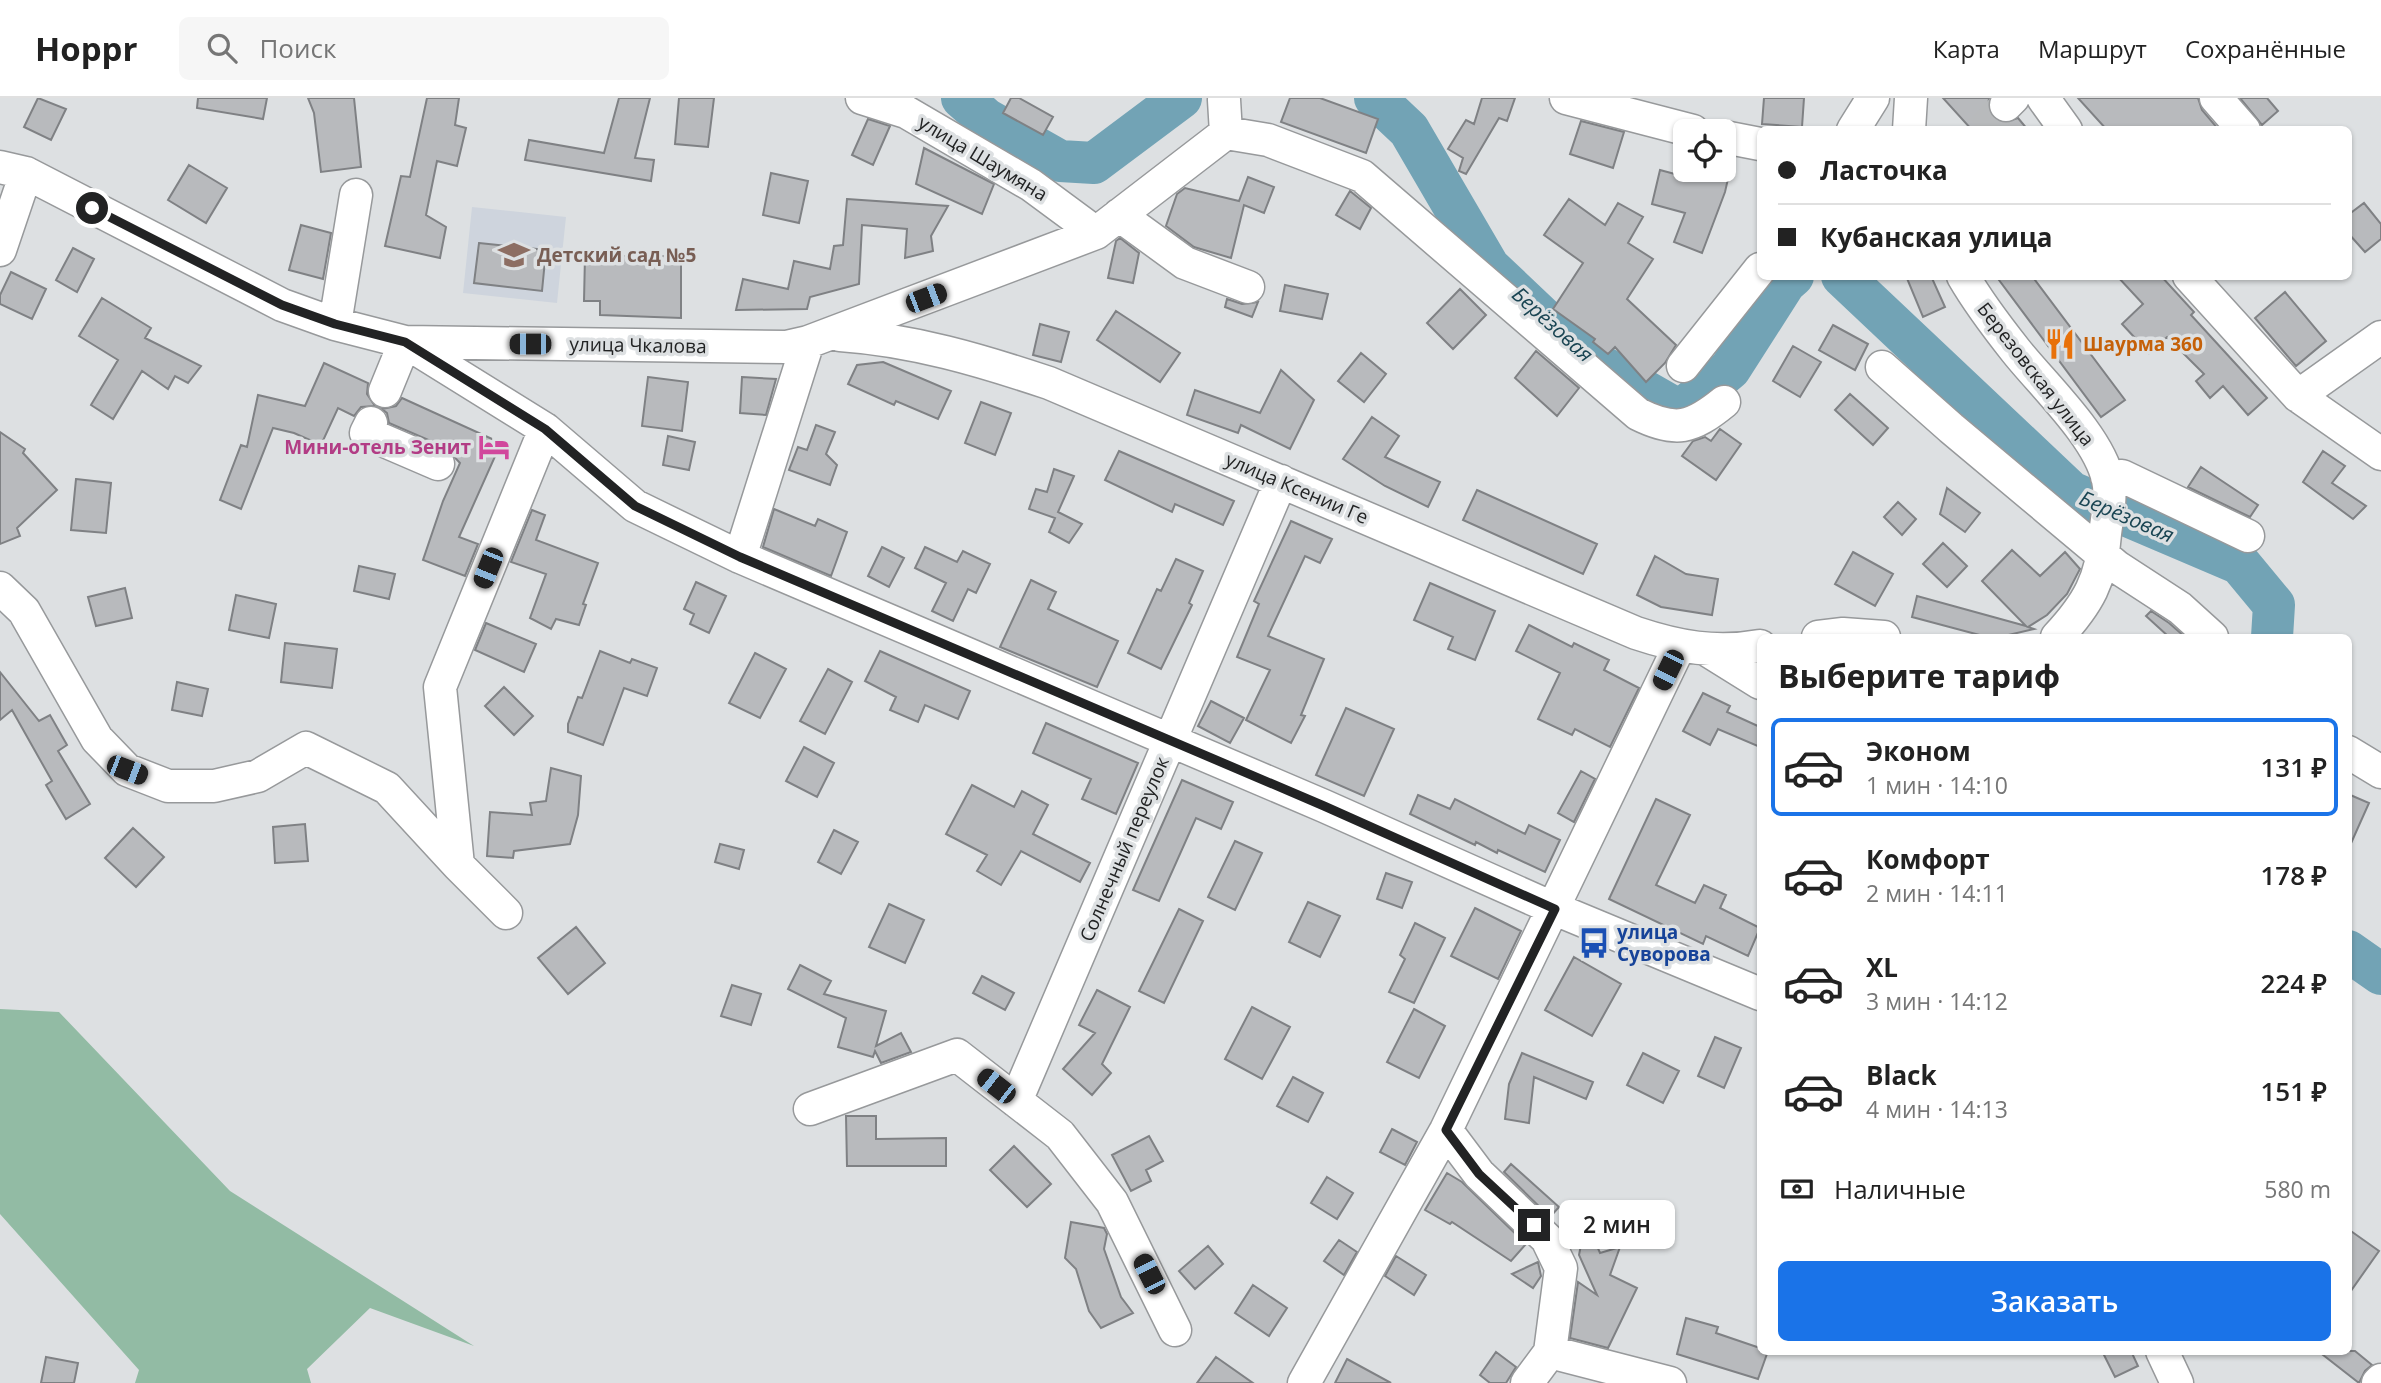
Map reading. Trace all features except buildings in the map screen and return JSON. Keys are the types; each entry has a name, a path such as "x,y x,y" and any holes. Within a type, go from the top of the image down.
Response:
{"street":[{"name":"улица Шаумяна","path":"862,98 906,111 1031,185 1185,263 1248,287"},
{"path":"1566,98 1673,126"},
{"path":"1856,126 1873,98"},
{"path":"1909,126 1911,98"},
{"path":"2043,98 2064,126"},
{"path":"2216,98 2240,126"},
{"path":"1224,100 1226,133 1268,140 1362,176 1638,414 1660,425 1682,427 1703,419 1724,402"},
{"name":"улица Чкалова","path":"13,170 282,305 335,324 405,342 786,346 818,338 1107,224 1226,133"},
{"path":"1736,139 1757,143"},
{"path":"0,250 13,170"},
{"path":"335,324 356,195"},
{"path":"1683,366 1757,273"},
{"name":"Березовская улица","path":"1966,280 2015,350 2071,417 2099,456 2108,480"},
{"path":"2193,280 2298,396 2381,454"},
{"path":"2298,396 2381,337"},
{"path":"740,557 818,338"},
{"name":"улица Ксении Ге","path":"818,338 886,338 976,358 1048,383 1636,634 1693,649 1757,646"},
{"path":"385,391 405,342 545,429 635,506 740,557 1170,743 1324,806 1555,909 1757,993"},
{"path":"1882,367 1951,428 2105,547 2118,567 2180,608 2209,634"},
{"path":"371,423 366,433 438,464"},
{"path":"458,866 440,687 545,429"},
{"path":"2060,634 2078,614 2094,587 2105,547 2108,480 2122,476 2248,536"},
{"name":"Солнечный переулок","path":"1016,1101 1282,481"},
{"path":"0,588 23,611 97,739 127,770 168,786 214,786 258,776 306,748 387,788 458,866 506,913"},
{"path":"1304,1383 1446,1130 1555,909 1693,649 1757,681"},
{"path":"2352,754 2381,772"},
{"path":"810,1109 957,1055 1060,1135 1112,1202 1175,1330"},
{"path":"1446,1130 1479,1174 1547,1239 1560,1268 1550,1352 1527,1383"},
{"path":"1550,1352 1670,1383"}],"shaded area":[{"name":"Детский сад №5","path":"472,207 566,217 557,303 463,293"}],"green space":[{"path":"0,1009 59,1012 230,1191 474,1346 370,1308 307,1369 311,1383 135,1383 139,1370 0,1214"}],"waterway":[{"name":"Берёзовая","path":"962,98 986,119 1060,161 1094,163 1181,98"},
{"name":"Берёзовая","path":"1375,98 1409,130 1489,267 1582,355 1680,411 1730,369 1788,280"},
{"name":"Берёзовая","path":"1846,280 2071,492 2240,564 2274,605 2272,634"},
{"name":"Берёзовая","path":"2352,954 2381,974"}],"tunnel":[{"path":"1986,126 2006,105"}],"place":[{"name":"Детский сад №5","path":"514,255"},
{"name":"Шаурма 360","path":"2060,344"},
{"name":"Мини-отель Зенит","path":"494,447"},
{"name":"улица Суворова","path":"1594,943"}],"route":[{"path":"92,208 282,305 335,324 405,342 545,429 635,506 740,557 1170,743 1324,806 1555,909 1446,1130 1479,1174 1534,1225"}]}
